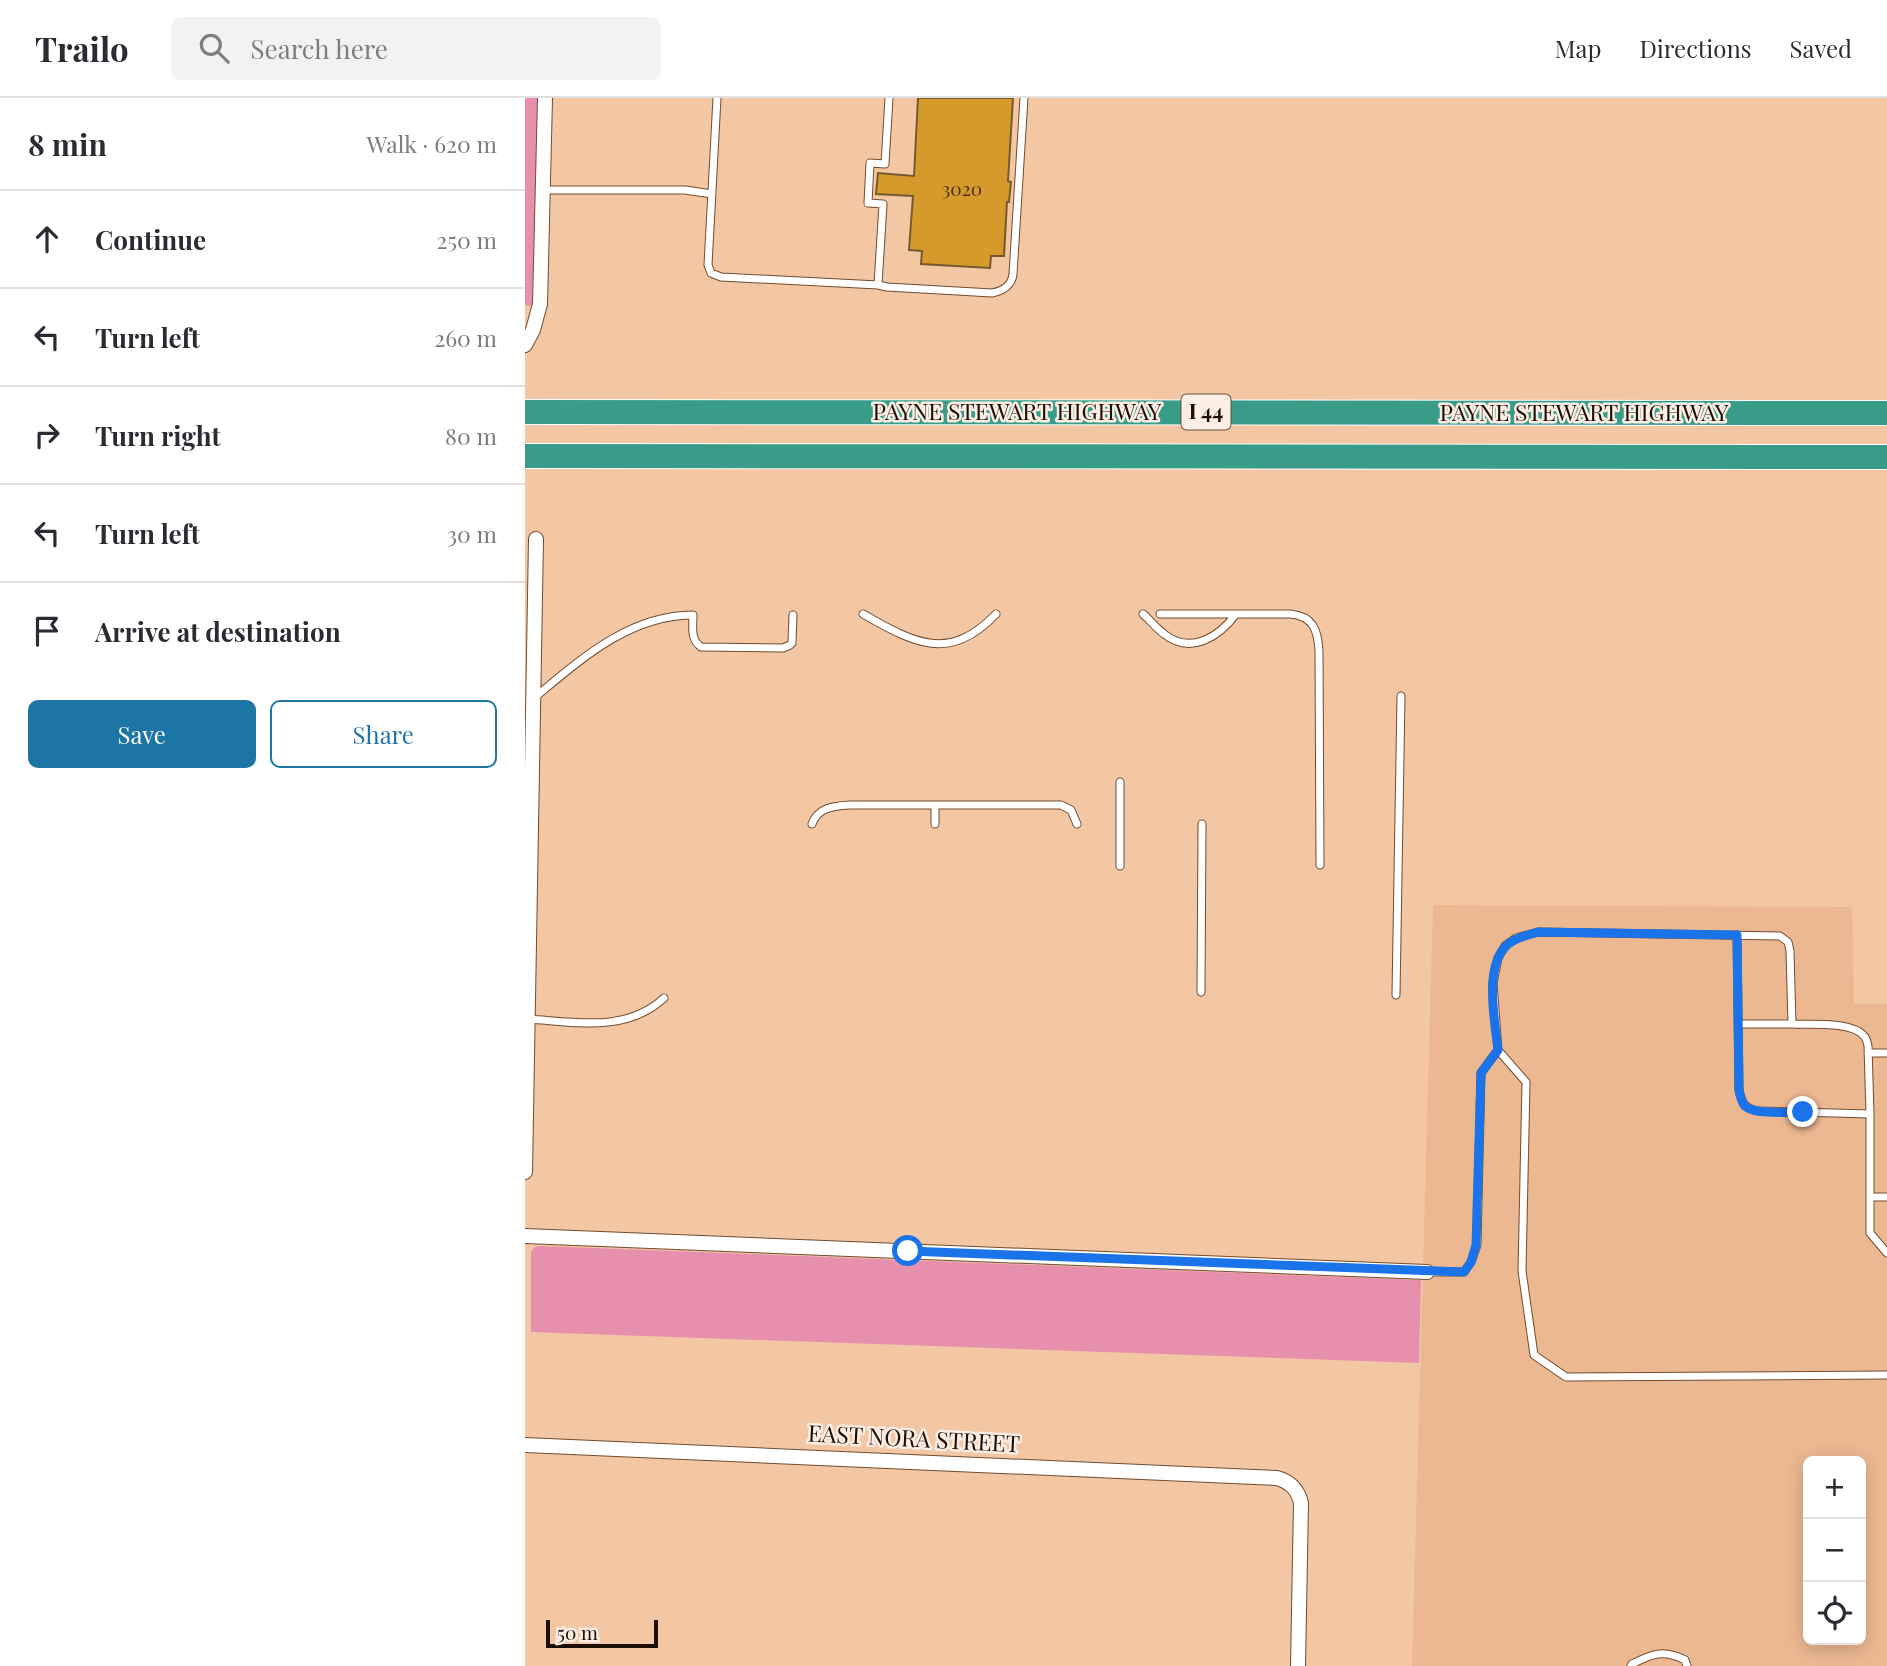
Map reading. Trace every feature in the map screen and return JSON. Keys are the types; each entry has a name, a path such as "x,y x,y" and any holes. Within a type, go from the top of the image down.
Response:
{"highway":[{"name":"PAYNE STEWART HIGHWAY","path":"525,412 1887,414"},
{"name":"PAYNE STEWART HIGHWAY","path":"525,456 1887,457"}],"street":[{"path":"525,345 533,330 540,304 545,98"},
{"path":"525,1172 528,869 533,698 530,600 536,540"},
{"path":"525,1236 1427,1272"},
{"name":"EAST NORA STREET","path":"525,1445 1277,1478 1287,1482 1297,1492 1301,1503 1298,1666"}],"lane":[{"path":"717,98 708,265 714,276 992,293 1009,285 1013,274 1024,98"},
{"path":"887,173 885,164 889,98"},
{"path":"883,204 867,203 870,163 885,164"},
{"path":"543,190 685,190 712,194"},
{"path":"878,285 885,195"},
{"path":"863,614 908,638 936,644 950,643 973,635 996,614"},
{"path":"1143,614 1172,639 1197,643 1220,633 1236,614"},
{"path":"1160,614 1299,615 1309,620 1317,634 1319,651 1320,864"},
{"path":"533,698 612,638 665,617 692,615 694,641 705,648 787,647 792,643 793,615"},
{"path":"1396,995 1401,696"},
{"path":"1119,782 1119,866"},
{"path":"812,824 816,814 824,809 850,805 1063,806 1071,810 1077,824"},
{"path":"935,805 935,824"},
{"path":"1201,992 1202,824"},
{"path":"1792,1024 1788,942 1780,936 1538,932 1516,938 1505,946 1498,958 1493,983 1498,1050 1526,1082 1522,1271 1534,1355 1566,1377 1887,1375"},
{"path":"1737,935 1739,1090 1742,1104 1748,1109 1758,1111 1870,1114"},
{"path":"527,1019 617,1022 643,1013 664,998"},
{"path":"1738,1024 1845,1026 1856,1029 1866,1037 1870,1114 1870,1233 1887,1253"},
{"path":"1427,1272 1464,1272 1471,1262 1476,1245 1481,1073 1498,1050"},
{"path":"1868,1053 1887,1053"},
{"path":"1870,1197 1887,1197"},
{"path":"1631,1666 1652,1654 1672,1654 1685,1660 1687,1666"}],"shaded area":[{"path":"525,98 538,98 532,306 525,305"},
{"path":"1433,905 1852,907 1854,1004 1887,1004 1887,1666 1412,1666"},
{"path":"535,1247 1421,1280 1419,1363 531,1332 531,1252"}],"building":[{"path":"918,98 1013,98 1008,181 1011,182 1004,256 991,256 990,268 921,264 922,251 909,250 913,196 876,194 878,173 914,176"}],"route":[{"path":"908,1251 1464,1272 1471,1262 1476,1245 1481,1073 1498,1050 1493,983 1495,971 1505,946 1516,938 1538,932 1737,935 1739,1090 1742,1104 1748,1109 1758,1111 1803,1112"}]}
